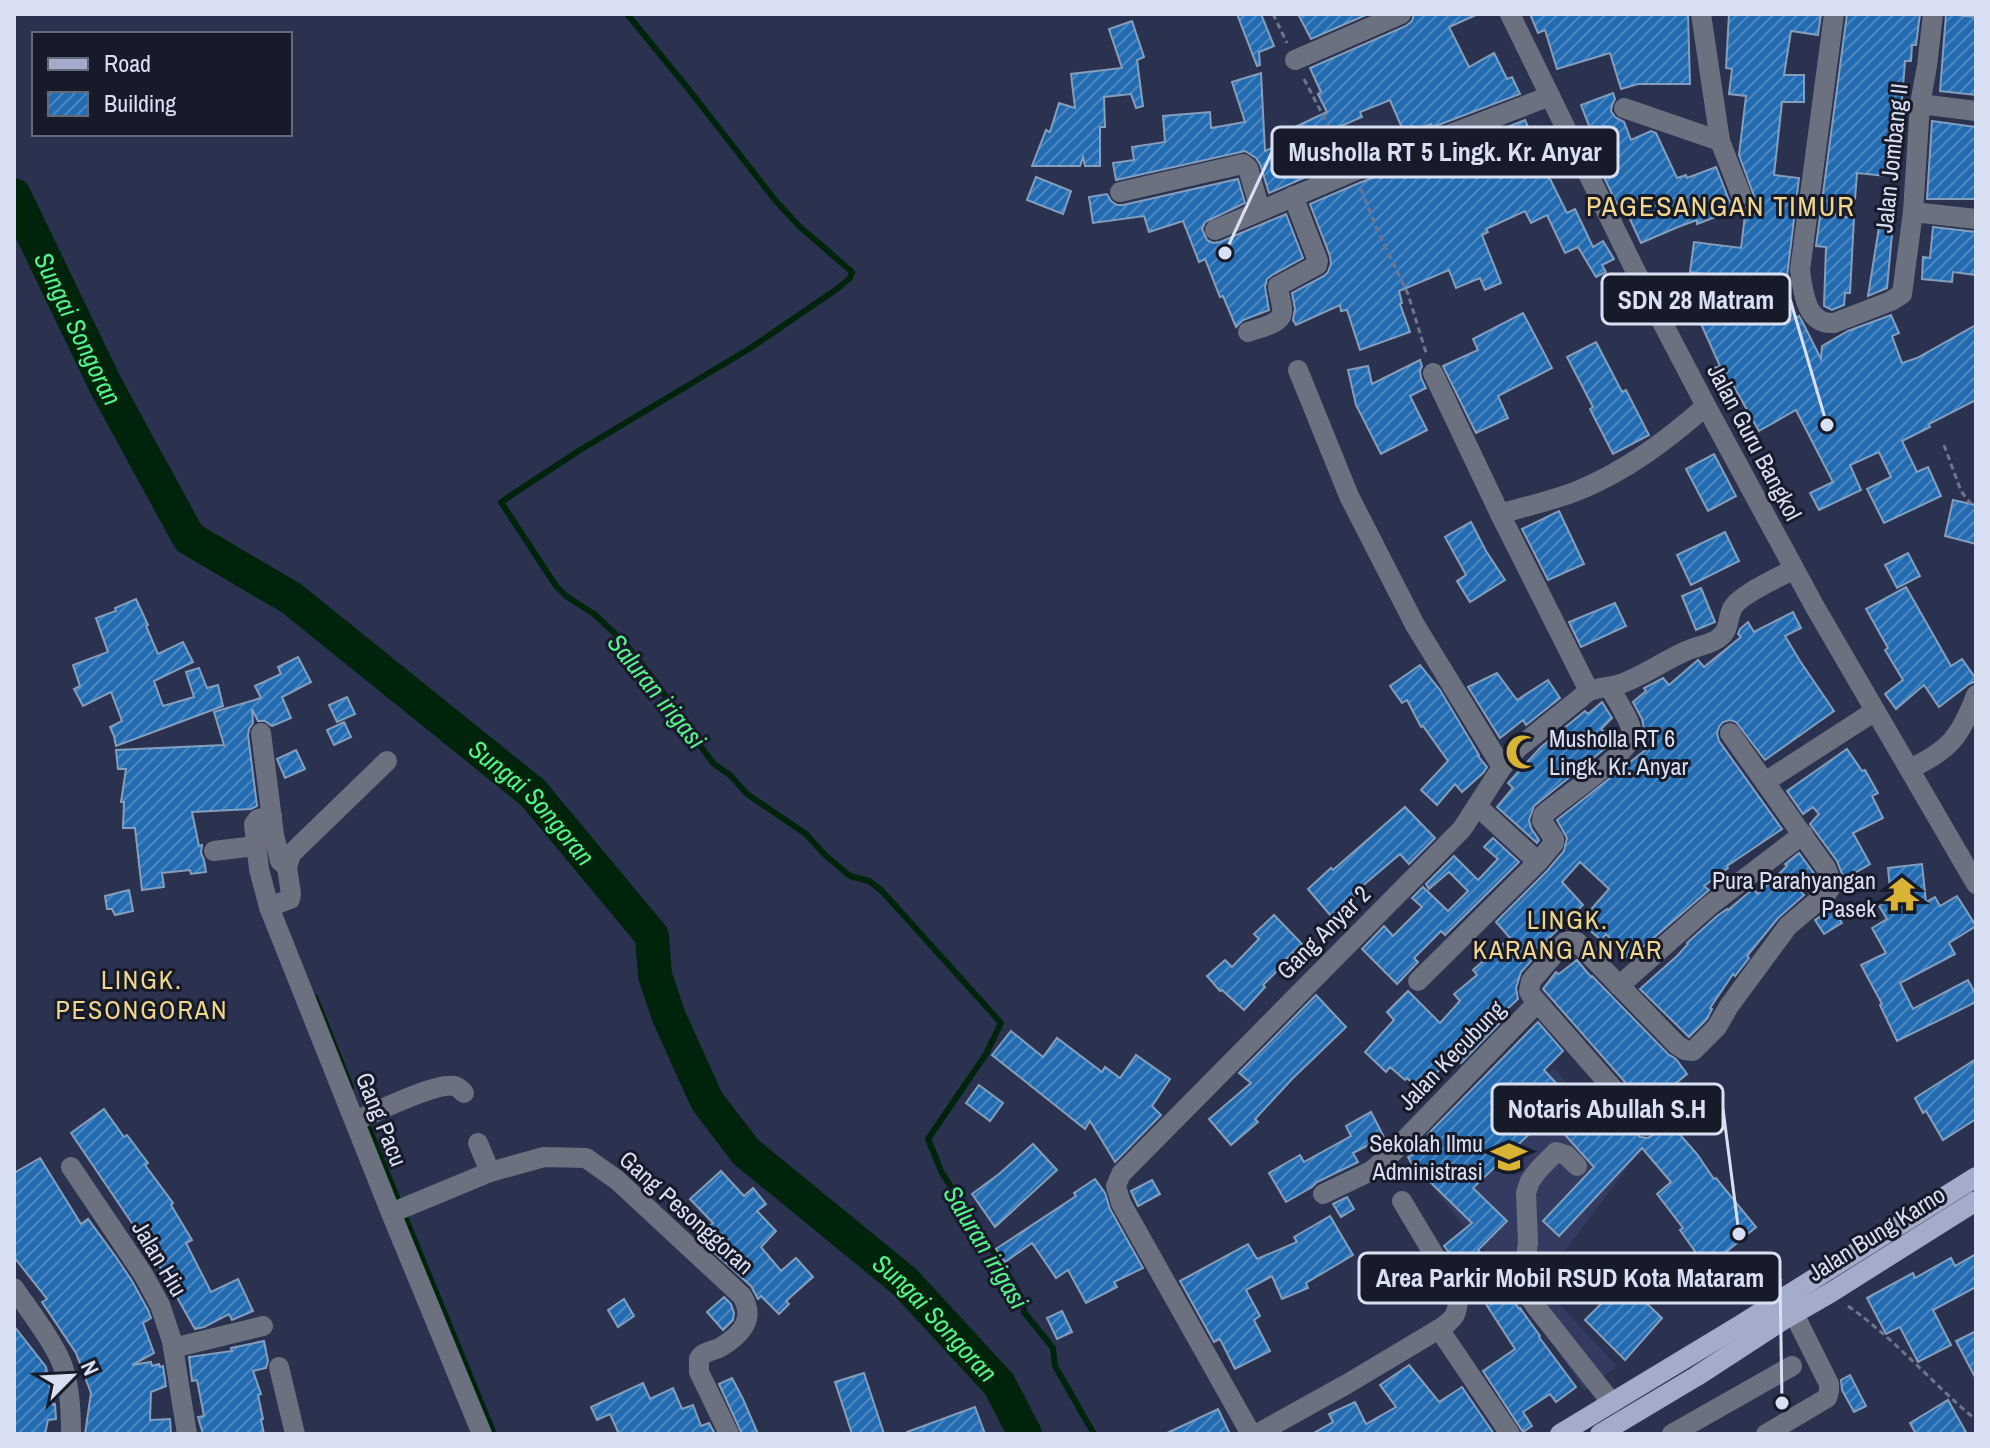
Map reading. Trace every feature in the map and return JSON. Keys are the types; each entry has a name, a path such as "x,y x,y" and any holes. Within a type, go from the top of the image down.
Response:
{"main road":[{"path":"1560,1434 1585,1428 1612,1403 1790,1305 1976,1177"},
{"name":"Jalan Bung Karno","path":"1600,1434 1790,1305 1830,1293 1976,1201"}],"street":[{"path":"1295,60 1401,14"},
{"name":"Jalan Guru Bangkol","path":"1510,14 1637,274 1706,406 1794,569 1976,884"},
{"path":"1701,14 1720,141 1741,195"},
{"name":"Jalan Jombang II","path":"1834,14 1800,270 1803,292 1815,318 1827,324 1891,301 1902,294 1913,212 1920,104 1933,14"},
{"path":"1215,230 1354,171 1550,96"},
{"path":"1920,104 1976,111"},
{"path":"1624,108 1720,141"},
{"path":"1120,192 1243,164 1248,168 1260,210"},
{"path":"1248,332 1281,317 1278,286 1317,265 1317,256 1293,196"},
{"path":"1913,212 1976,219"},
{"path":"1298,370 1349,496 1415,625 1502,767"},
{"path":"1433,373 1589,691 1610,688 1690,649 1716,641 1729,625 1738,604 1794,569"},
{"path":"1500,514 1575,492 1619,472 1673,435 1706,406"},
{"path":"1418,981 1554,843 1553,836 1542,821 1543,815 1595,776 1631,741 1632,730 1610,688"},
{"name":"Gang Anyar 2","path":"1254,1434 1121,1203 1116,1186 1121,1174 1462,829 1518,748 1589,691"},
{"path":"1909,769 1927,761 1948,745 1961,730 1976,695"},
{"path":"1765,782 1875,711"},
{"path":"261,733 266,817 280,861 287,867"},
{"name":"Jalan Kecubung","path":"1323,1194 1371,1171 1391,1154 1534,999 1529,991 1531,981 1565,942 1581,944 1685,1050 1693,1051 1717,1027 1788,926 1831,887 1826,868 1730,733"},
{"path":"276,905 290,899 287,867 291,854 387,761"},
{"path":"1477,806 1538,862"},
{"name":"Gang Pacu","path":"266,817 254,824 259,869 399,1209 482,1434"},
{"path":"1619,986 1709,906 1803,834"},
{"path":"214,851 255,846"},
{"path":"1534,999 1645,1125"},
{"path":"362,1118 431,1089 457,1086 464,1093"},
{"path":"478,1143 490,1172"},
{"path":"1577,1166 1566,1155 1556,1152 1530,1181 1526,1193 1528,1243 1523,1277 1526,1292 1537,1308 1612,1403"},
{"name":"Gang Pesonggoran","path":"399,1209 490,1172 544,1157 586,1158 617,1180 742,1296 749,1312 748,1320 721,1347 701,1356 699,1360 699,1372 729,1434"},
{"name":"Jalan Hiu","path":"71,1167 152,1289 168,1325 187,1434"},
{"path":"1254,1434 1439,1329 1458,1312 1458,1295 1402,1201"},
{"path":"14,1288 64,1369 71,1434"},
{"path":"1766,1434 1827,1398 1829,1391 1829,1384 1790,1305"},
{"path":"173,1348 263,1326"},
{"path":"1439,1329 1510,1434"},
{"path":"1672,1434 1792,1366"},
{"path":"279,1367 295,1434"}],"path":[{"path":"1273,14 1337,145 1354,171 1378,232 1408,294 1423,348"},
{"path":"1944,445 1961,491 1970,503 1976,504"},
{"path":"1830,1293 1872,1323 1976,1420"}],"shaded area":[{"path":"1554,1068 1633,1160 1540,1284 1617,1366 1585,1391 1515,1288 1434,1189"}],"building":[{"path":"1237,14 1261,14 1274,46 1259,52 1260,65 1257,66"},
{"path":"1298,14 1368,14 1311,39"},
{"path":"1414,14 1478,14 1449,27 1469,67 1494,53 1507,79 1512,77 1520,94 1405,135 1390,100 1360,112 1362,117 1329,131 1343,161 1269,193 1260,164 1245,151 1116,180 1113,163 1134,160 1132,147 1165,142 1163,116 1210,112 1211,128 1245,122 1232,82 1261,73 1265,151 1297,137 1293,128 1327,112 1310,68 1406,26"},
{"path":"1530,14 1688,14 1690,84 1638,84 1621,89 1610,53 1557,69 1545,30 1538,33"},
{"path":"1729,14 1821,14 1818,35 1791,31 1784,75 1804,75 1804,102 1782,102 1774,175 1799,178 1786,285 1690,272 1694,242 1741,248 1746,207 1754,196 1739,155 1746,96 1729,94 1732,69 1726,68"},
{"path":"1847,14 1920,14 1911,61 1905,61 1896,177 1857,173 1855,199 1837,199 1836,216 1854,218 1850,293 1845,293 1844,305 1832,310 1824,306 1826,247 1816,246"},
{"path":"1946,14 1976,17 1976,95 1940,91"},
{"path":"1132,21 1144,57 1137,60 1143,106 1136,108 1131,94 1104,97 1105,127 1100,127 1100,166 1085,166 1083,157 1080,166 1032,166 1046,130 1050,132 1059,103 1075,108 1071,74 1122,68 1109,29"},
{"path":"1613,93 1615,99 1611,111 1624,122 1631,140 1651,131 1656,133 1677,178 1686,175 1687,178 1716,167 1729,200 1739,208 1697,224 1697,220 1641,243 1622,202 1617,204 1594,157 1600,154 1581,105"},
{"path":"1525,120 1567,213 1575,209 1593,247 1603,241 1614,259 1602,265 1606,272 1596,277 1578,247 1565,253 1547,215 1531,223 1525,211 1486,229 1488,232 1482,235 1501,283 1485,290 1480,278 1456,288 1449,270 1399,291 1400,304 1410,332 1360,350 1347,310 1341,311 1340,305 1296,325 1292,293 1324,276 1331,264 1310,204"},
{"path":"1932,121 1976,127 1976,199 1927,199"},
{"path":"1036,177 1071,191 1063,214 1027,200"},
{"path":"1238,179 1245,203 1205,222 1202,229 1207,240 1220,242 1286,214 1303,258 1267,279 1265,287 1269,310 1243,320 1236,327 1205,259 1199,262 1183,221 1149,232 1144,216 1093,223 1089,197 1107,194 1111,201 1123,205"},
{"path":"1880,221 1893,223 1887,288 1868,296"},
{"path":"1933,227 1976,232 1976,275 1953,272 1952,282 1922,279 1923,257 1930,258"},
{"path":"1782,287 1796,318 1799,316 1821,359 1822,346 1848,331 1891,315 1899,333 1892,336 1902,363 1917,358 1976,325 1976,400 1902,441 1917,472 1928,467 1941,496 1884,523 1867,489 1891,477 1879,452 1850,465 1861,490 1819,510 1810,493 1833,482 1796,410 1759,431 1733,385 1718,391 1709,370 1720,366 1701,324"},
{"path":"1523,313 1552,368 1498,396 1508,418 1476,433 1443,366 1478,350 1473,339"},
{"path":"1596,342 1649,435 1613,454 1567,357"},
{"path":"1420,360 1421,378 1426,388 1410,396 1427,430 1381,454 1356,405 1348,370 1368,366 1372,384"},
{"path":"1714,454 1736,496 1708,511 1686,469"},
{"path":"1953,500 1976,505 1976,544 1945,536"},
{"path":"1559,511 1584,564 1548,580 1522,529"},
{"path":"1471,522 1505,580 1470,602 1457,581 1466,575 1445,537"},
{"path":"1725,532 1739,561 1691,585 1677,555"},
{"path":"1908,553 1920,576 1897,588 1885,565"},
{"path":"1906,587 1951,666 1962,659 1976,679 1939,707 1924,685 1896,709 1885,694 1903,680 1866,609"},
{"path":"1701,588 1715,622 1696,630 1682,596"},
{"path":"136,599 158,654 183,642 193,662 154,681 163,706 194,697 186,672 199,668 207,688 218,685 223,706 116,746 110,727 122,721 111,692 83,706 74,689 80,686 73,665 108,652 96,618"},
{"path":"1615,603 1626,626 1581,647 1569,622"},
{"path":"1793,612 1801,628 1785,636 1834,711 1765,760 1736,722 1723,722 1717,733 1719,741 1782,829 1727,866 1704,886 1709,890 1629,959 1606,934 1601,940 1580,922 1609,889 1580,862 1562,882 1583,905 1545,942 1521,972 1516,988 1518,999 1504,1012 1497,1022 1499,1024 1461,1063 1454,1055 1420,1090 1390,1067 1386,1072 1365,1052 1394,1020 1387,1012 1408,991 1440,1023 1460,1001 1454,994 1477,975 1473,970 1510,938 1496,922 1564,851 1567,838 1557,820 1653,744 1645,734 1642,719 1633,702 1646,691 1644,688 1663,678 1669,685 1698,660 1704,667 1741,637 1738,634 1740,629 1748,622 1754,632"},
{"path":"298,657 311,682 282,697 291,718 272,726 258,721 252,709 253,723 248,735 257,806 251,809 192,812 206,872 162,873 164,887 142,890 135,828 123,828 124,802 121,802 126,769 118,769 116,750 224,745 214,712 261,698 255,686 281,674 278,667"},
{"path":"1420,665 1440,690 1487,767 1462,792 1455,784 1437,805 1421,790 1448,761 1421,727 1407,700 1402,703 1390,686"},
{"path":"1497,673 1517,700 1548,680 1560,698 1526,725 1523,720 1500,738 1468,687"},
{"path":"347,697 355,714 337,722 329,705"},
{"path":"1602,702 1612,718 1598,735 1608,746 1534,806 1529,820 1539,840 1537,843 1497,807 1513,788 1508,783 1541,747 1585,711 1588,714"},
{"path":"344,722 351,737 334,745 327,730"},
{"path":"1847,749 1862,771 1865,770 1878,793 1872,796 1883,818 1853,833 1870,864 1844,879 1837,861 1810,824 1819,814 1813,807 1803,814 1787,791"},
{"path":"296,750 305,769 285,778 277,759"},
{"path":"1405,807 1435,838 1409,864 1400,854 1331,916 1308,889"},
{"path":"1493,838 1519,862 1445,935 1441,931 1414,958 1418,962 1397,984 1362,949 1384,926 1393,936 1422,907 1412,898 1423,887 1448,911 1468,891 1449,872 1429,889 1426,884 1454,856 1478,880 1498,859 1484,847"},
{"path":"1799,853 1815,875 1800,891 1804,895 1778,918 1747,956 1749,958 1735,976 1733,974 1710,1008 1707,1019 1689,1037 1640,989 1717,916 1753,889 1758,894"},
{"path":"1922,864 1926,902 1935,897 1940,906 1957,896 1976,926 1949,943 1955,954 1900,983 1913,1009 1968,980 1976,1002 1897,1041 1861,965 1886,953 1872,928 1887,919 1879,906 1891,900 1888,868"},
{"path":"129,890 133,911 115,915 112,909 107,909 105,896"},
{"path":"1833,908 1842,923 1824,934 1815,920"},
{"path":"1274,915 1302,944 1277,968 1244,1010 1207,976 1225,960 1232,967 1259,939 1254,934"},
{"path":"1577,960 1676,1059 1687,1074 1664,1093 1673,1101 1661,1113 1756,1227 1725,1253 1734,1267 1715,1280 1680,1230 1683,1228 1657,1194 1671,1182 1642,1148 1559,1236 1543,1221 1594,1167 1548,1116 1473,1188 1507,1221 1478,1250 1576,1387 1556,1402 1550,1394 1523,1412 1532,1426 1523,1432 1483,1371 1515,1349 1444,1246 1472,1223 1425,1177 1420,1179 1408,1157 1434,1141 1428,1134 1538,1022 1563,1051 1544,1070 1596,1127 1615,1110 1640,1137 1648,1138 1654,1134 1658,1123 1655,1116 1543,989 1556,972 1559,974"},
{"path":"1316,995 1346,1027 1292,1079 1255,1119 1258,1122 1231,1145 1209,1119 1251,1083 1239,1073"},
{"path":"1011,1031 1043,1057 1057,1038 1102,1072 1105,1067 1120,1078 1136,1055 1170,1079 1152,1106 1161,1115 1115,1162 1090,1121 1085,1129 992,1055"},
{"path":"1976,1059 1976,1119 1943,1140 1915,1098"},
{"path":"979,1085 1003,1103 990,1121 966,1103"},
{"path":"104,1109 148,1163 145,1165 173,1203 171,1205 192,1240 186,1243 211,1292 238,1279 253,1311 232,1320 229,1314 195,1329 157,1262 71,1133"},
{"path":"1371,1112 1384,1137 1353,1153 1358,1162 1317,1182 1286,1202 1269,1173 1300,1155 1304,1162 1351,1136 1346,1126"},
{"path":"1033,1144 1057,1170 995,1227 972,1194"},
{"path":"40,1158 81,1224 88,1219 132,1281 148,1310 151,1318 143,1323 154,1353 132,1365 151,1362 152,1366 163,1366 166,1386 151,1392 150,1420 170,1419 171,1434 85,1434 91,1393 76,1353 42,1302 47,1299 14,1257 14,1173"},
{"path":"721,1171 744,1196 753,1188 766,1204 757,1211 776,1231 761,1247 781,1271 796,1258 813,1277 786,1301 789,1304 779,1314 761,1296 758,1299 751,1286 697,1237 713,1223 690,1199"},
{"path":"1095,1179 1143,1268 1114,1282 1117,1287 1086,1303 1068,1270 1056,1278 1032,1243 1005,1262 996,1249 1076,1196 1074,1193"},
{"path":"1152,1180 1160,1194 1138,1206 1131,1191"},
{"path":"1347,1197 1354,1209 1341,1217 1333,1204"},
{"path":"1330,1216 1353,1255 1306,1283 1308,1288 1282,1299 1272,1276 1246,1290 1260,1316 1254,1320 1270,1351 1235,1369 1220,1339 1214,1342 1180,1281 1248,1244 1257,1259 1297,1242 1294,1237"},
{"path":"1976,1254 1976,1287 1933,1310 1951,1345 1918,1362 1900,1327 1886,1334 1867,1298 1913,1273 1915,1278 1951,1258 1955,1266"},
{"path":"1617,1275 1662,1318 1625,1360 1585,1320 1607,1298 1601,1292"},
{"path":"724,1297 734,1313 733,1320 723,1330 707,1312"},
{"path":"624,1299 634,1316 618,1327 608,1310"},
{"path":"1062,1311 1072,1332 1057,1339 1047,1318"},
{"path":"14,1326 46,1367 56,1419 48,1420 45,1434 14,1434"},
{"path":"1976,1331 1976,1379 1956,1341"},
{"path":"264,1341 268,1361 266,1368 253,1371 261,1394 258,1395 264,1434 203,1434 198,1417 204,1416 197,1380 192,1381 189,1357 232,1351 231,1348"},
{"path":"1409,1365 1439,1402 1462,1387 1494,1434 1312,1434 1333,1422 1329,1414 1355,1402 1366,1424 1396,1407 1380,1385"},
{"path":"864,1373 884,1434 852,1434 835,1382"},
{"path":"1850,1375 1866,1406 1854,1412 1842,1390 1841,1380"},
{"path":"732,1378 758,1434 742,1434 719,1384"},
{"path":"643,1383 650,1399 673,1388 682,1409 693,1405 701,1426 709,1423 715,1434 619,1434 610,1414 597,1420 591,1407"},
{"path":"1948,1400 1967,1434 1916,1434 1910,1423"},
{"path":"975,1407 985,1434 907,1434 907,1432"},
{"path":"1218,1409 1230,1434 1165,1434"}],"waterway":[{"name":"Saluran irigasi","path":"627,14 775,200 799,226 852,272 850,278 837,289 749,349 580,450 501,502 556,586 594,614 624,642 714,764 730,775 747,794 806,834 850,876 869,881 882,891 1001,1023 986,1054 928,1139 942,1173 1014,1284 1023,1301 1024,1312 1053,1348 1055,1366 1094,1434"},
{"name":"Sungai Songoran","path":"14,195 106,386 189,538 291,598 533,793 652,936 655,975 669,1017 707,1101 746,1152 905,1282 999,1384 1025,1434"},
{"name":"Saluran irigasi","path":"315,997 351,1087"},
{"name":"Saluran irigasi","path":"365,1119 494,1434"}],"place":[{"name":"Musholla RT 5 Lingk. Kr. Anyar","path":"1225,253"},
{"name":"SDN 28 Matram","path":"1827,425"},
{"name":"Musholla RT 6 Lingk. Kr. Anyar","path":"1523,752"},
{"name":"Pura Parahyangan Pasek","path":"1902,894"},
{"name":"Sekolah Ilmu Administrasi","path":"1509,1157"},
{"name":"Notaris Abullah S.H","path":"1739,1234"},
{"name":"Area Parkir Mobil RSUD Kota Mataram","path":"1782,1403"}],"district":[{"name":"PAGESANGAN TIMUR","path":"1721,206"},
{"name":"LINGK. KARANG ANYAR","path":"1568,934"},
{"name":"LINGK. PESONGORAN","path":"142,994"}]}
